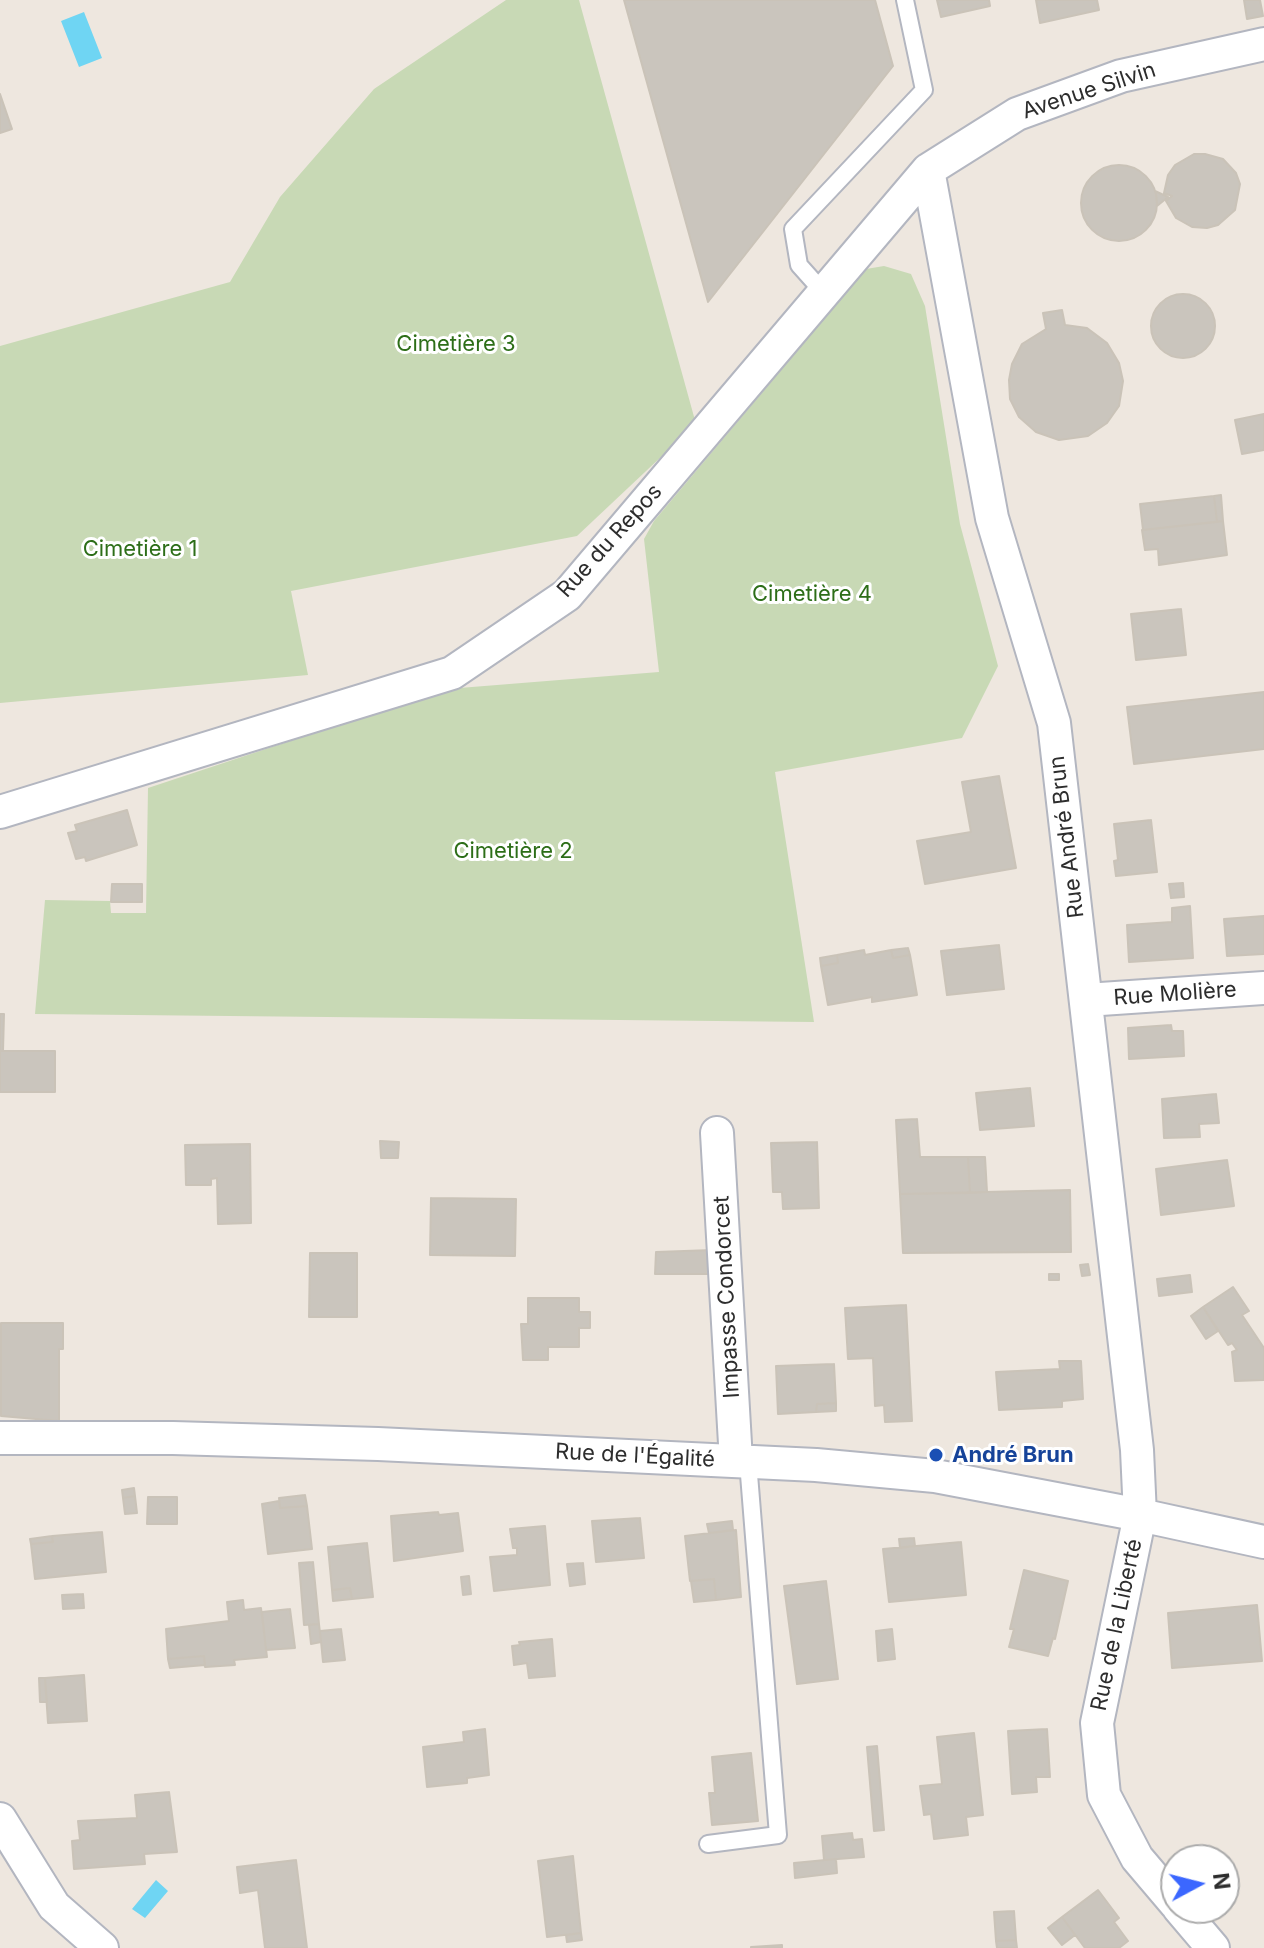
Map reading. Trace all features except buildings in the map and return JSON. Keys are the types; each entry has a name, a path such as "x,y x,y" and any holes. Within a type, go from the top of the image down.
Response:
{"street":[{"name":"Avenue Silvin","path":"928,170 1017,114 1121,76 1264,44"},
{"name":"Rue du Repos","path":"0,812 452,673 567,595 928,170"},
{"name":"Rue André Brun","path":"928,170 992,518 1054,723 1135,1435 1140,1515"},
{"name":"Rue Molière","path":"1086,1000 1264,988"},
{"name":"Impasse Condorcet","path":"717,1133 742,1461"},
{"name":"Rue de l'Égalité","path":"0,1438 173,1438 378,1444 816,1465 935,1476 1264,1542"},
{"name":"Rue de la Liberté","path":"1140,1515 1097,1723 1104,1795 1137,1858 1160,1885"},
{"path":"0,1819 54,1906 102,1948"},
{"name":"Rue de la Liberté","path":"1193,1924 1213,1948"}],"lane":[{"path":"824,293 799,265 793,229 924,90 905,0"},
{"path":"708,1844 778,1835 742,1461"}],"green space":[{"name":"Cimetière 3","path":"506,0 579,0 696,424 577,536 291,591 308,675 0,703 0,346 230,282 280,197 374,89"},
{"path":"884,266 911,274 925,306 960,524 998,666 962,738 775,772 814,1022 35,1014 45,900 110,901 111,913 146,913 148,788 447,689 659,672 644,539 654,521 866,269"}],"water":[{"path":"84,12 102,58 79,67 61,21"},
{"path":"156,1880 168,1891 145,1918 132,1909"}],"place":[{"name":"André Brun","path":"936,1455"}],"park label":[{"name":"Cimetière 1","path":"140,549"},
{"name":"Cimetière 4","path":"812,594"},
{"name":"Cimetière 2","path":"513,851"}]}
